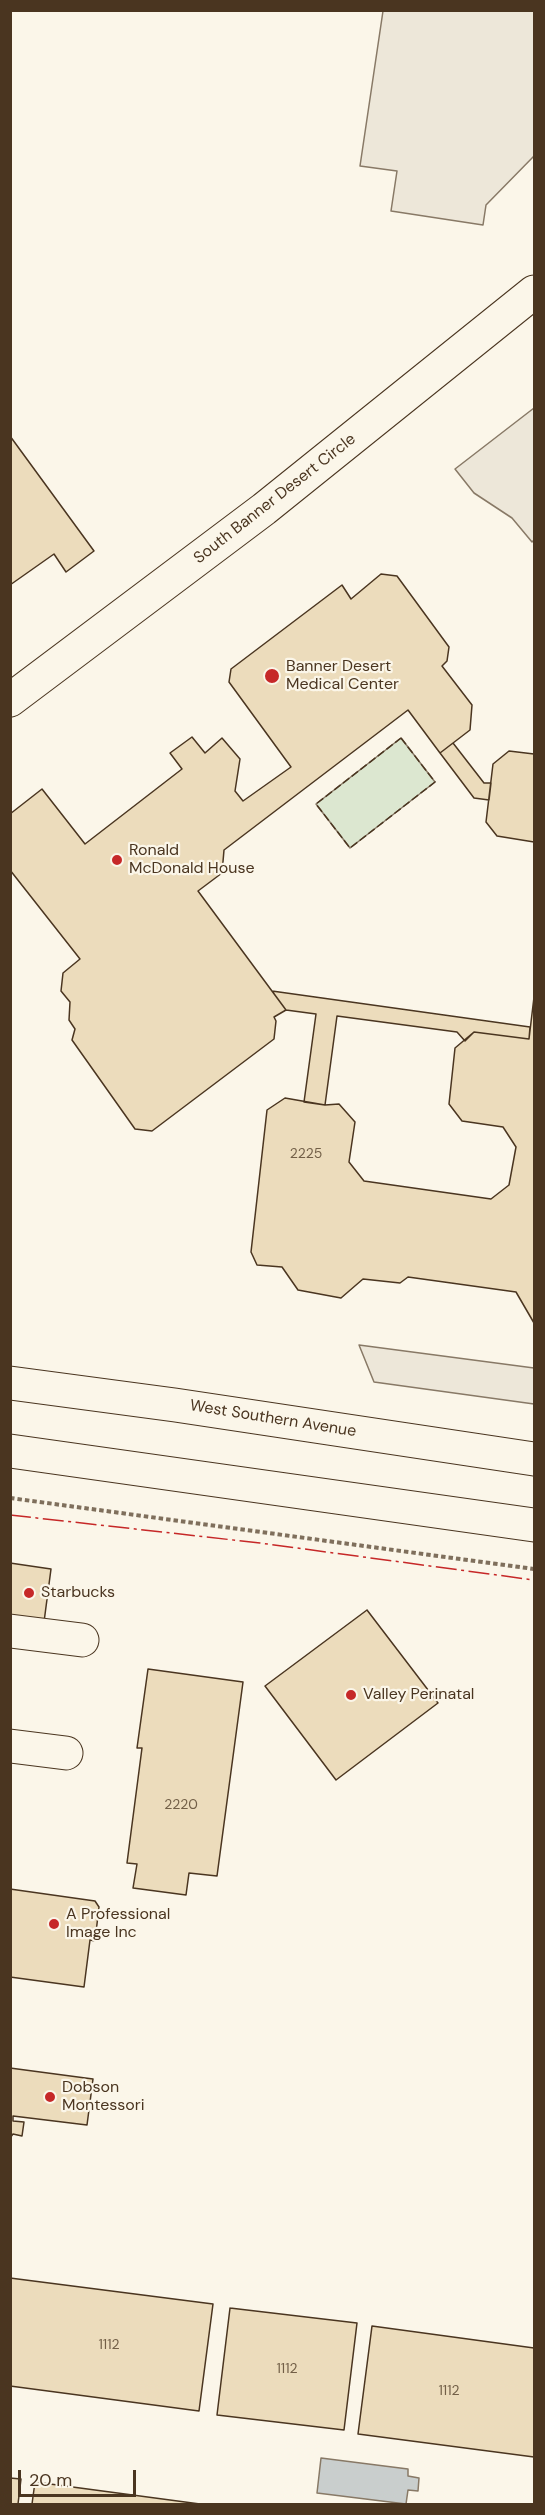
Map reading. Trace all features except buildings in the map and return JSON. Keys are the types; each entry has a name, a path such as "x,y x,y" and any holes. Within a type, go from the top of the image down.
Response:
{"main road":[{"name":"South Banner Desert Circle","path":"10,700 264,508 534,292"},
{"name":"West Southern Avenue","path":"10,1383 187,1406 534,1459"},
{"path":"10,1451 534,1524"},
{"path":"10,1631 82,1640"},
{"path":"10,1746 66,1753"}],"path":[{"path":"10,1497 534,1569"}],"green space":[{"path":"401,738 435,782 350,848 316,804"}],"shaded area":[{"path":"383,11 534,11 534,156 486,205 483,225 391,211 397,171 360,166"},
{"path":"534,408 534,540 532,542 512,518 474,493 455,469"},
{"path":"359,1345 534,1368 534,1404 374,1382"},
{"path":"321,2458 408,2469 408,2476 419,2478 418,2491 408,2490 406,2504 317,2493"}],"fence":[{"path":"401,738 435,782 350,848 316,804 401,738"}],"power":[{"path":"10,1515 260,1543 534,1580"}],"place":[{"name":"Banner Desert Medical Center","path":"272,676"},
{"name":"Ronald McDonald House","path":"117,860"},
{"name":"Starbucks","path":"29,1593"},
{"name":"Valley Perinatal","path":"351,1695"},
{"name":"A Professional Image Inc","path":"54,1924"},
{"name":"Dobson Montessori","path":"50,2097"}]}
